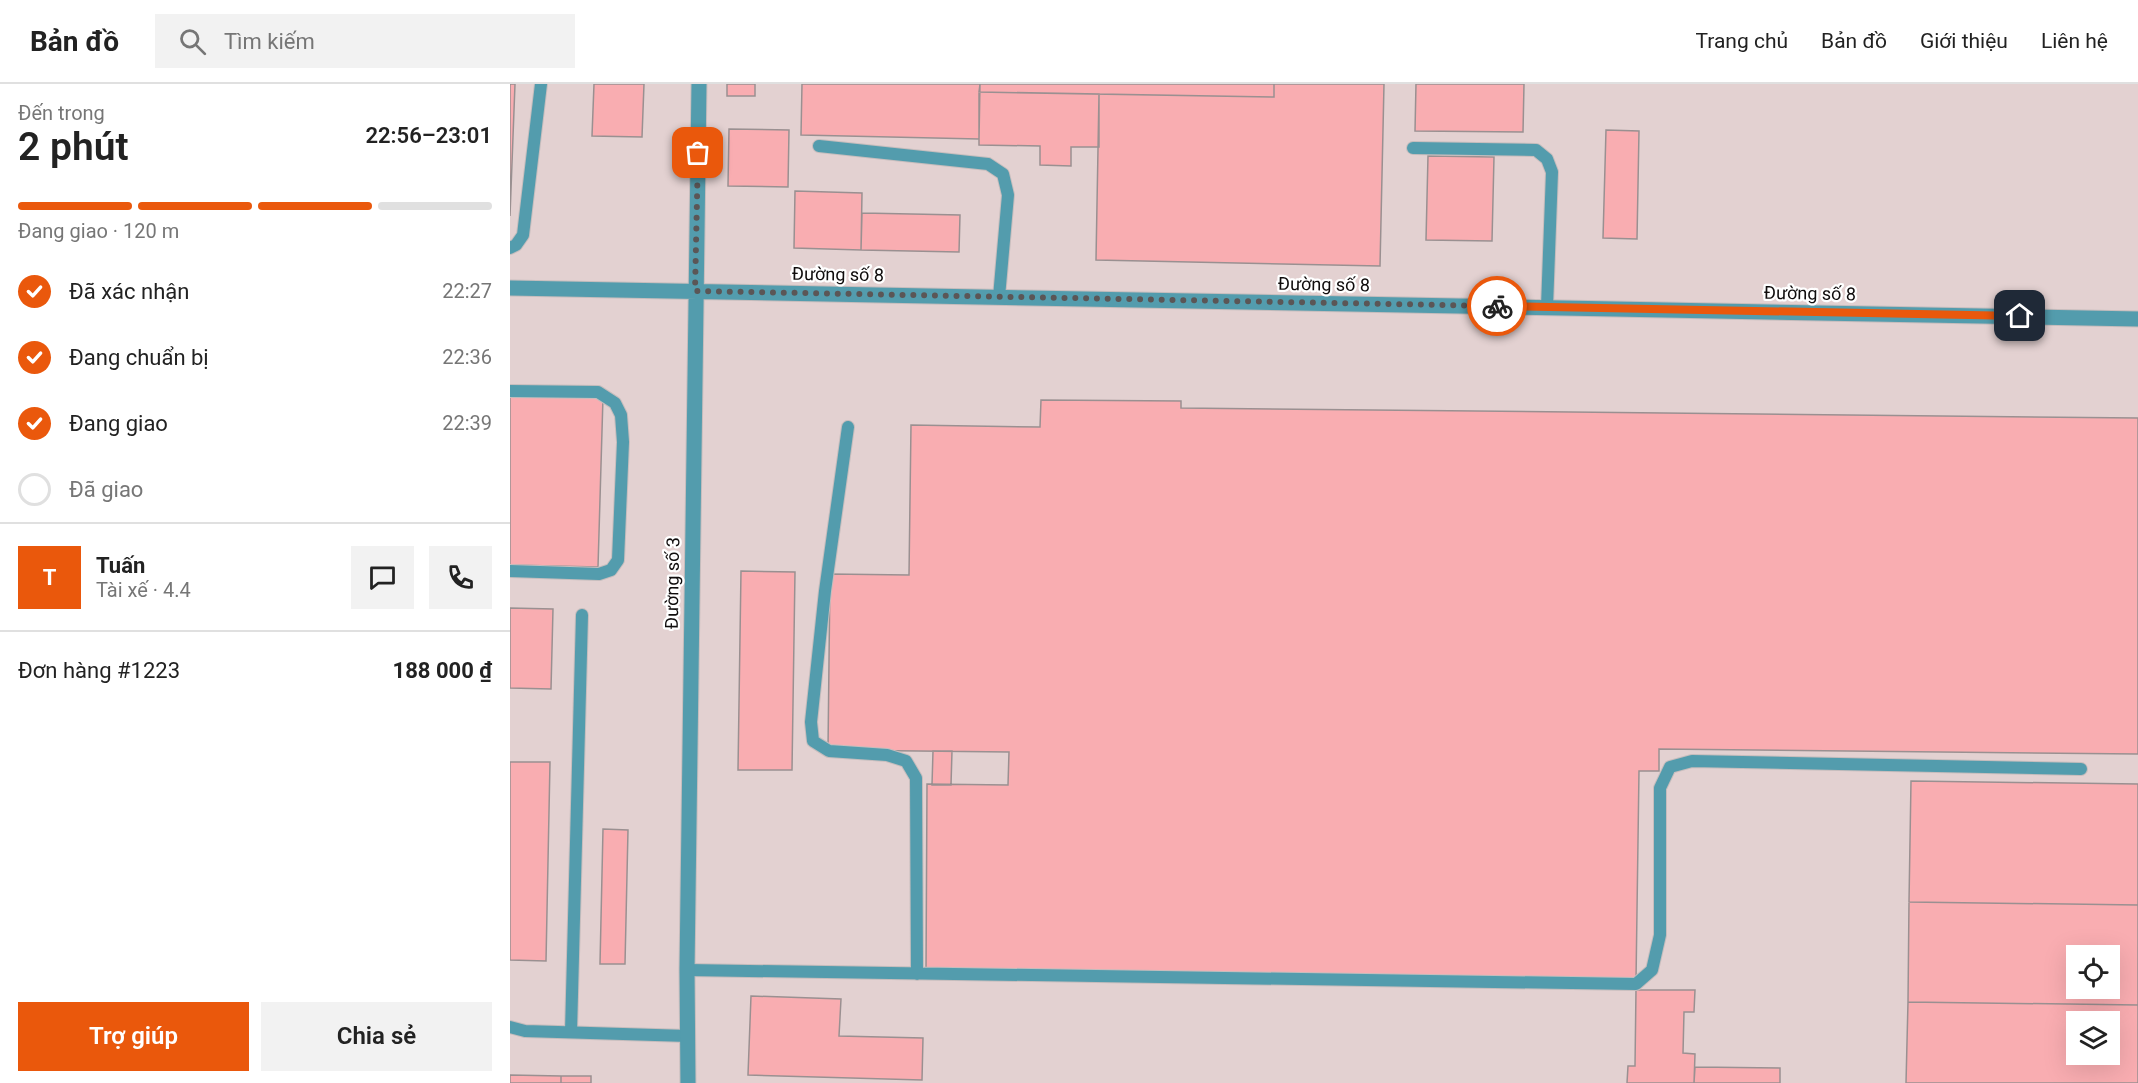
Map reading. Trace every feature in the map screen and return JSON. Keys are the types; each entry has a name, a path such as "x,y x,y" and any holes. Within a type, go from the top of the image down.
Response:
{"street":[{"name":"Đường số 3","path":"687,1083 699,84"},
{"name":"Đường số 8","path":"510,288 2138,319"}],"lane":[{"path":"510,248 516,245 523,235 541,84"},
{"path":"819,146 988,164 1003,174 1008,195 999,297"},
{"path":"1413,148 1536,150 1547,159 1552,172 1547,307"},
{"path":"510,391 598,392 615,403 621,415 623,442 618,560 611,570 599,574 510,572"},
{"path":"848,427 825,591 811,722 813,741 829,751 887,755 906,761 916,778 917,974"},
{"path":"571,1032 582,615"},
{"path":"687,970 1636,984 1652,970 1660,935 1660,788 1670,767 1692,761 2081,770"},
{"path":"510,1027 525,1031 688,1036"}],"shaded area":[{"path":"510,84 2138,84 2138,1083 510,1083"}],"building":[{"path":"510,84 515,84 510,216"},
{"path":"594,84 644,84 642,137 592,136"},
{"path":"727,84 755,84 755,96 727,96"},
{"path":"802,84 980,84 979,139 801,135"},
{"path":"980,84 1274,84 1274,97 979,92"},
{"path":"1274,84 1384,84 1380,266 1096,260 1099,94 1274,97"},
{"path":"1416,84 1524,84 1523,132 1415,131"},
{"path":"979,92 1099,94 1099,147 1071,147 1071,166 1040,165 1040,146 979,145"},
{"path":"729,129 789,130 788,187 728,186"},
{"path":"1606,130 1639,131 1637,239 1603,238"},
{"path":"1428,156 1494,157 1492,241 1426,240"},
{"path":"795,191 862,193 861,250 794,248"},
{"path":"862,213 960,215 959,252 861,250"},
{"path":"510,395 603,397 598,567 510,565"},
{"path":"1041,400 1181,401 1181,408 2138,418 2138,754 1659,749 1659,771 1639,771 1636,981 926,972 927,784 1008,785 1009,752 828,750 830,574 909,575 911,425 1040,427"},
{"path":"741,571 795,572 792,770 738,770"},
{"path":"510,608 553,609 551,689 510,688"},
{"path":"933,751 952,751 951,785 932,785"},
{"path":"510,762 550,762 546,961 510,960"},
{"path":"1911,781 2138,784 2138,905 1909,902"},
{"path":"603,829 628,830 625,964 600,964"},
{"path":"1909,902 2138,905 2138,1005 1908,1002"},
{"path":"1636,990 1695,990 1694,1012 1684,1012 1683,1053 1695,1054 1694,1083 1627,1083 1628,1066 1635,1066"},
{"path":"751,996 841,999 839,1036 923,1038 922,1080 748,1075"},
{"path":"1908,1002 2138,1005 2138,1083 1906,1083"},
{"path":"1695,1067 1780,1068 1780,1083 1694,1083"},
{"path":"510,1075 561,1076 561,1083 510,1083"},
{"path":"561,1076 591,1076 591,1083 561,1083"}],"way so far":[{"path":"698,153 695,291 1497,306"}],"route":[{"path":"1497,306 2020,316"}]}
